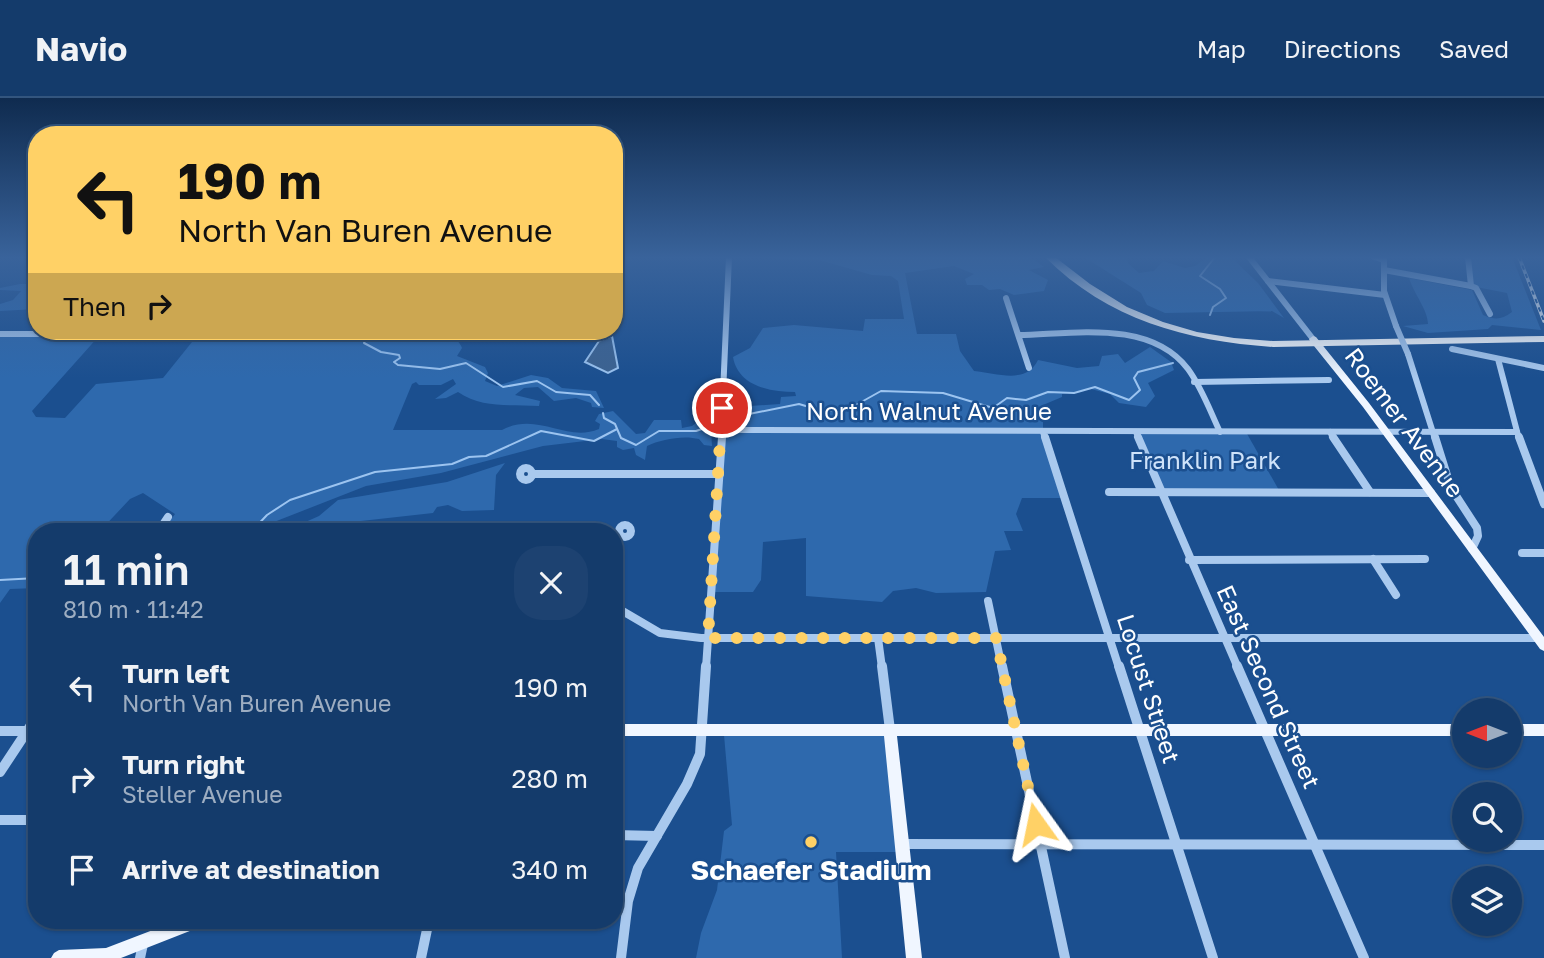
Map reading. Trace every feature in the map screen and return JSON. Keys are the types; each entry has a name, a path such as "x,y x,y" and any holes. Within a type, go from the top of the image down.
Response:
{"highway":[{"path":"1099,297 1162,326 1247,344 1506,337 1544,333"},
{"path":"1115,297 1130,306 1178,323 1252,338 1316,342"},
{"path":"1506,337 1544,339"}],"main road":[{"name":"Roemer Avenue","path":"1316,342 1541,642"},
{"path":"623,730 1452,730"},
{"path":"891,730 914,958"},
{"path":"1522,730 1544,730"},
{"path":"59,958 141,951 161,937 179,929"}],"street":[{"path":"621,958 629,895 638,868 692,779 703,730 720,474 727,297"},
{"name":"Roemer Avenue","path":"1281,297 1316,342"},
{"path":"1386,297 1408,354 1451,488 1477,528 1472,549"},
{"path":"1481,297 1490,314"},
{"path":"1006,298 1030,368"},
{"path":"0,334 28,334"},
{"path":"1018,335 1129,336 1155,344 1181,360 1220,432"},
{"path":"1452,349 1544,368"},
{"path":"1498,359 1517,432 1544,504"},
{"path":"1194,382 1329,380"},
{"name":"North Walnut Avenue","path":"722,430 1517,432"},
{"name":"Locust Street","path":"1043,432 1213,958"},
{"name":"East Second Street","path":"1136,432 1189,560 1226,638 1364,958"},
{"path":"1331,432 1370,492"},
{"path":"534,474 720,474"},
{"path":"1109,492 1431,493"},
{"path":"163,523 167,517"},
{"path":"1521,553 1544,553"},
{"path":"1373,559 1396,595"},
{"path":"1189,560 1426,559"},
{"path":"988,601 1065,958"},
{"path":"623,611 660,633 708,638 1226,638 1541,642"},
{"path":"878,638 891,730"},
{"path":"0,731 27,731"},
{"path":"0,772 27,731"},
{"path":"0,820 28,820"},
{"path":"623,835 657,836"},
{"path":"902,844 1544,845"},
{"path":"161,937 164,929"},
{"path":"421,958 427,929"}],"green space":[{"path":"16,297 28,297 28,309 0,311 0,304"},
{"path":"901,297 910,297 917,334 956,334 960,351 974,371 1019,375 1033,368 1038,360 1077,368 1099,366 1102,356 1118,354 1125,363 1150,347 1171,362 1174,370 1148,383 1155,396 1146,407 1119,403 1110,394 1091,389 1062,394 1062,397 1043,405 1043,432 1064,498 1022,498 1016,514 1023,531 1004,531 1011,550 995,551 986,592 936,593 916,588 893,591 882,602 806,596 806,538 763,542 761,580 753,592 711,592 722,408 780,404 781,397 796,396 795,392 766,389 748,381 736,367 733,357 750,348 763,328 794,325 863,331 865,319 904,319"},
{"path":"1143,297 1268,297 1284,318 1272,311 1165,313 1147,305"},
{"path":"1418,297 1475,297 1483,315 1487,317 1501,318 1512,312 1508,297 1528,297 1541,330 1492,325 1488,329 1428,333 1403,326 1428,324"},
{"path":"0,336 28,336 28,340 95,340 32,411 36,417 65,418 96,384 163,378 194,340 455,340 462,348 457,356 485,367 488,373 485,381 497,386 531,375 548,378 562,388 596,391 604,408 592,407 591,403 576,398 554,401 538,387 524,388 515,395 540,401 539,406 487,403 458,392 446,398 435,399 456,384 453,379 441,385 419,385 416,382 412,384 393,430 502,430 528,424 587,432 599,429 600,424 595,421 599,414 613,411 636,434 645,433 654,420 681,420 682,428 692,426 701,419 711,429 712,446 704,445 699,439 693,438 666,440 647,446 645,460 636,455 634,448 623,450 617,447 617,441 602,439 543,446 441,473 366,486 273,523 168,523 175,514 143,493 130,499 107,523 28,523 28,588 10,589 0,603"},
{"name":"Franklin Park","path":"1136,432 1246,432 1280,492 1160,491"},
{"path":"505,463 496,475 494,510 462,511 448,505 437,507 433,513 359,523 303,523 319,516 338,500 447,482"},
{"name":"Schaefer Stadium","path":"724,735 886,736 900,852 836,852 842,958 696,958 701,933 717,890 724,831 732,825"}],"shaded area":[{"path":"613,340 618,368 608,373 585,362 599,341"}],"waterway":[{"path":"1210,315 1213,307 1225,297"},
{"path":"365,340 364,343 381,352 399,355 400,358 394,362 398,365 440,369 466,363 503,387 537,381 556,392 590,395 599,405"},
{"path":"729,418 799,404 826,412 856,405 881,391 943,393 993,408 1007,398 1026,400 1048,392 1074,393 1095,387 1129,400 1140,390 1134,378 1138,372 1173,363"},
{"path":"603,413 604,418 615,424 621,438 636,445 659,431 696,431 708,427"},
{"path":"259,523 290,500 375,472 452,464 469,457 486,456 541,431 594,441 617,429"},
{"path":"0,580 28,578"}],"railway":[{"path":"1535,297 1544,321"}],"place":[{"name":"Schaefer Stadium","path":"811,842"}],"route":[{"path":"722,408 708,638 996,638 1036,824"}]}
